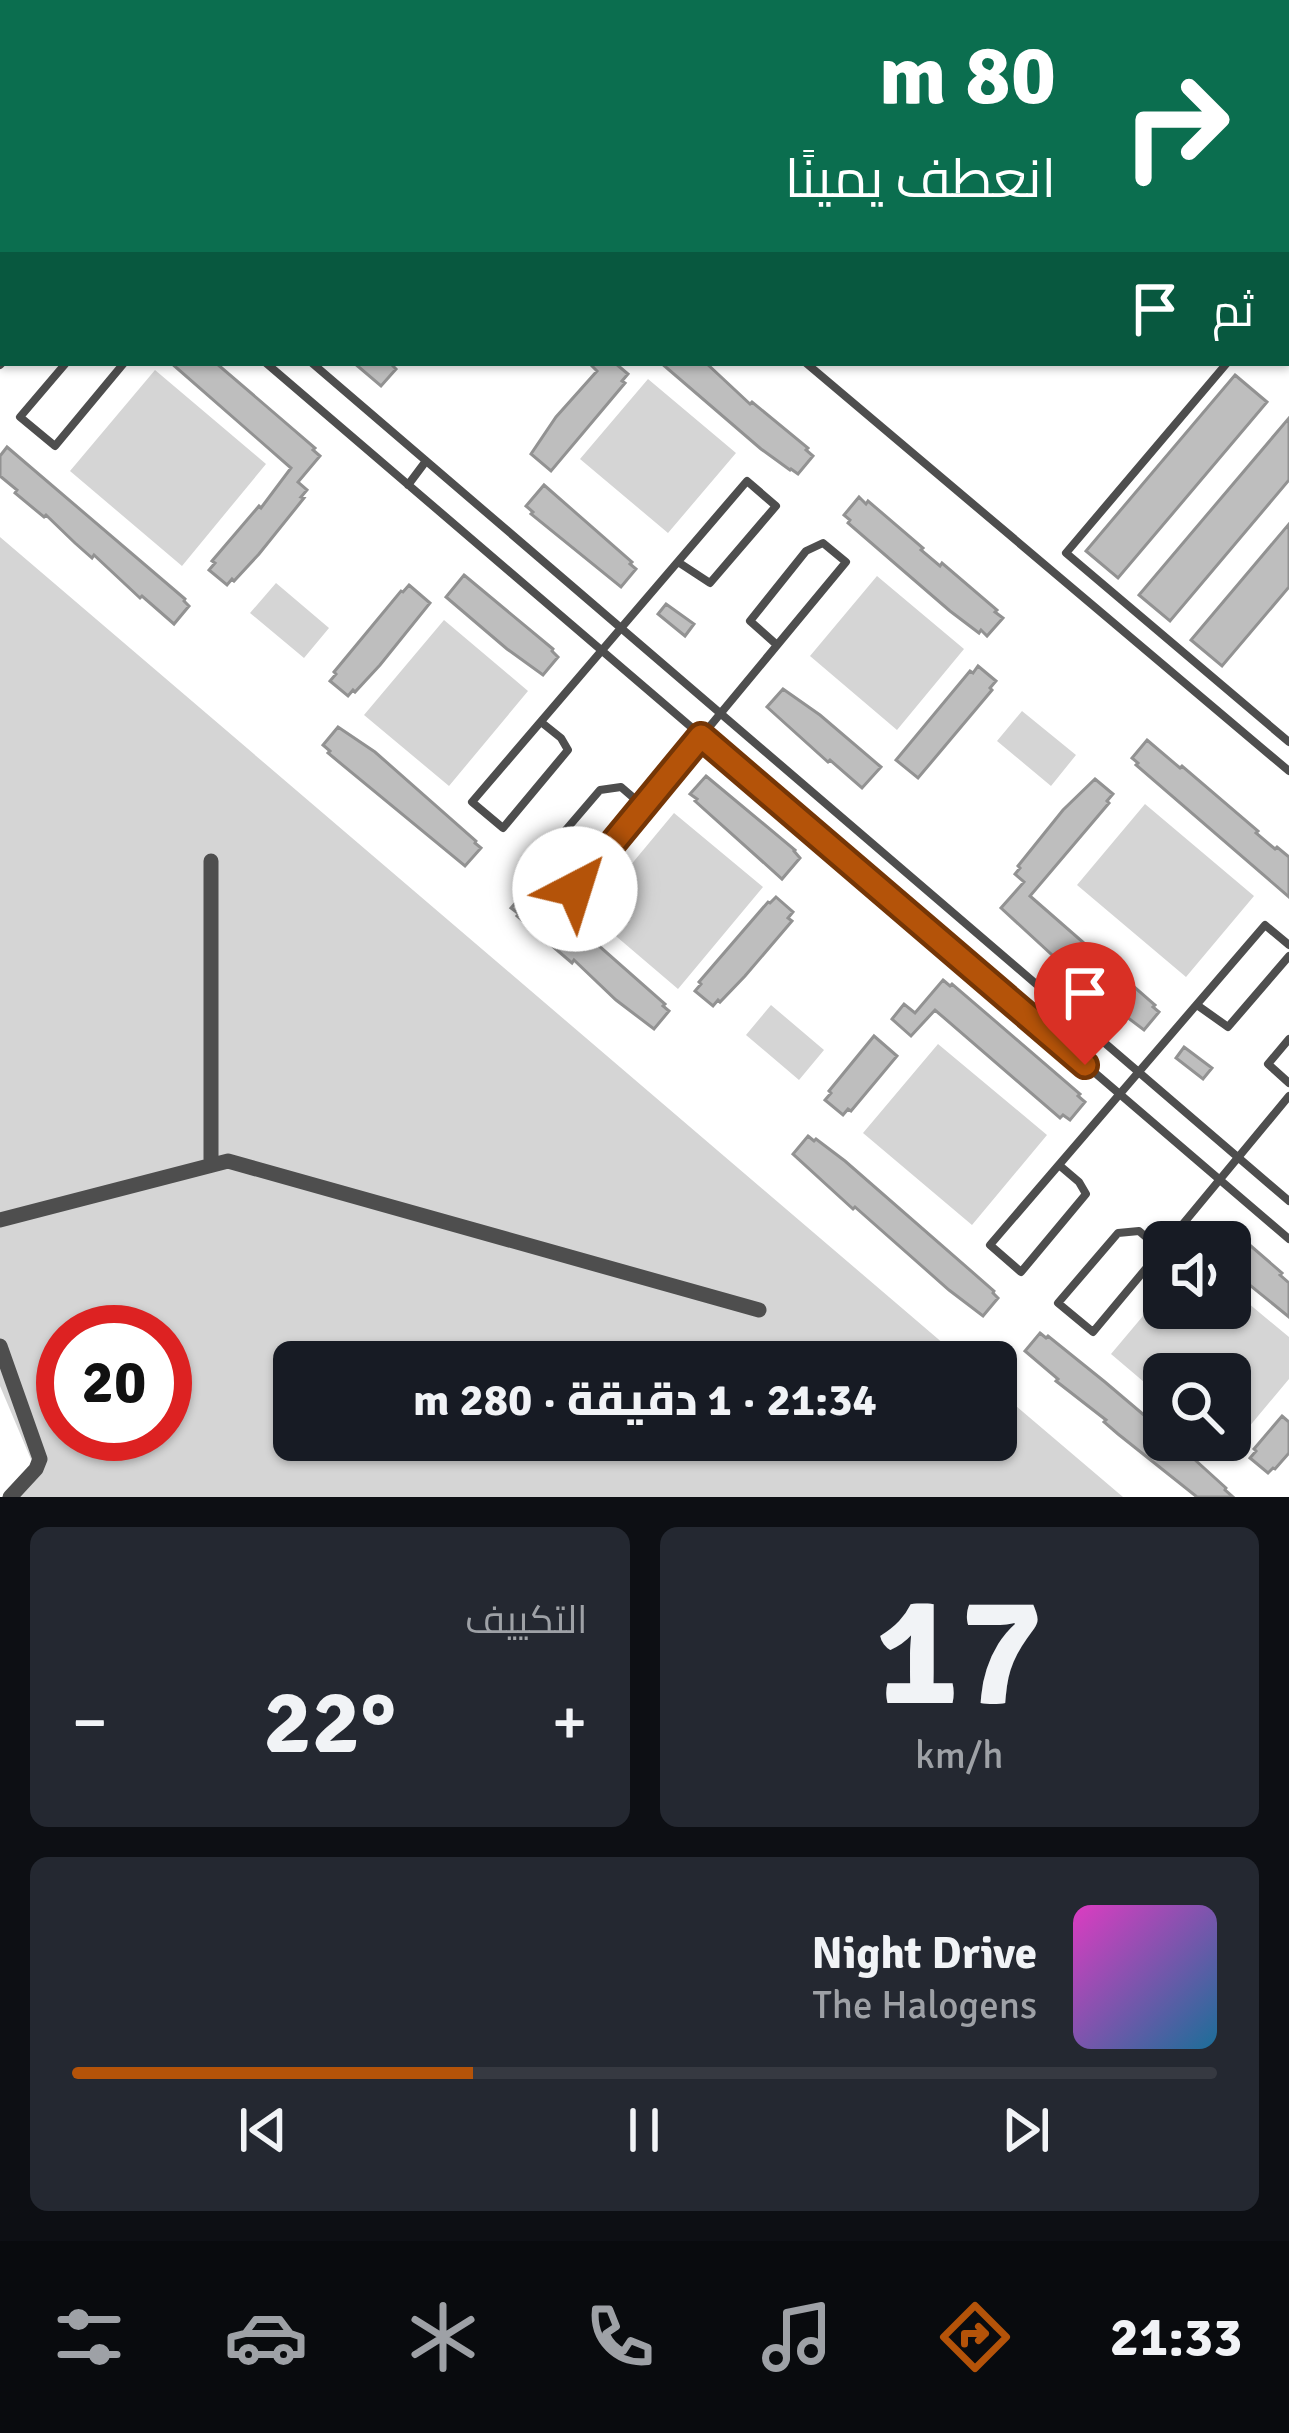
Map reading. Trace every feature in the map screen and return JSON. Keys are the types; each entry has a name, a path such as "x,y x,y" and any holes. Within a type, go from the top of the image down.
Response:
{"street":[{"path":"211,1165 212,861"},
{"path":"0,1220 228,1161 759,1310"},
{"path":"0,1346 40,1459 10,1497"}],"lane":[{"path":"64,366 20,417 55,446 121,366"},
{"path":"269,366 1289,1239"},
{"path":"315,366 1289,1201"},
{"path":"810,366 1289,771"},
{"path":"1224,366 1066,553 1289,742"},
{"path":"407,484 426,461"},
{"path":"541,722 568,750 503,828 472,802 621,628 747,482 776,506 710,584 678,562"},
{"path":"643,806 621,787 600,790 540,860 575,889 846,562 823,543 806,551 750,621 777,645"},
{"path":"1059,1165 1086,1194 1022,1272 990,1245 1265,925 1289,945"},
{"path":"1197,1005 1228,1027 1289,956"},
{"path":"1289,1039 1268,1064 1289,1083"},
{"path":"1185,1221 1289,1096"},
{"path":"1139,1231 1164,1246 1093,1332 1058,1303 1118,1233 1139,1231"}],"shaded area":[{"path":"155,370 266,464 182,566 70,471"},
{"path":"648,379 736,453 668,533 580,459"},
{"path":"0,537 940,1341 273,1341 273,1461 1017,1461 1017,1407 1123,1497 2,1497 33,1464 0,1386"},
{"path":"877,576 964,649 897,730 810,656"},
{"path":"276,583 329,628 304,658 250,613"},
{"path":"444,620 528,691 449,786 364,715"},
{"path":"1022,711 1076,755 1051,786 997,741"},
{"path":"1145,804 1254,896 1186,977 1077,885"},
{"path":"674,813 763,887 678,989 590,914"},
{"path":"771,1005 824,1050 799,1080 746,1035"},
{"path":"938,1044 1047,1135 972,1225 863,1133"},
{"path":"1251,1305 1289,1337 1289,1379 1251,1424 1251,1353 1143,1353 1143,1381 1111,1354 1143,1316 1143,1329 1251,1329"}],"building":[{"path":"174,366 219,366 320,456 298,482 307,490 304,498 227,585 209,570 212,561 291,468"},
{"path":"358,366 393,366 396,369 381,386"},
{"path":"592,366 619,366 628,374 551,471 531,454 597,371"},
{"path":"664,366 709,366 813,456 798,474 761,449"},
{"path":"1235,375 1267,402 1118,578 1086,551"},
{"path":"1289,418 1289,480 1170,621 1139,595"},
{"path":"7,447 185,599 189,606 174,624 15,493 0,476 0,456"},
{"path":"544,485 632,562 636,569 621,587 531,514 526,506"},
{"path":"859,497 997,610 1003,618 987,636 950,611 848,523 844,515"},
{"path":"1289,524 1289,587 1222,666 1191,640"},
{"path":"464,575 553,649 558,657 543,675 446,597"},
{"path":"409,585 430,603 348,696 330,681 334,672"},
{"path":"666,604 694,624 685,636 658,614"},
{"path":"978,666 996,681 992,690 918,778 896,760"},
{"path":"783,689 881,767 862,788 767,707"},
{"path":"338,727 375,752 476,841 481,848 465,866 328,753 323,745"},
{"path":"1147,740 1289,857 1289,897 1136,765 1132,758"},
{"path":"706,776 795,850 800,858 782,879 695,801 690,794"},
{"path":"1095,779 1113,794 1109,803 1030,896 1155,1005 1159,1012 1144,1030 1001,908 1024,882 1015,874 1018,866"},
{"path":"527,890 564,915 665,1004 669,1011 654,1029 517,916 511,908"},
{"path":"776,897 793,912 788,918 792,921 713,1006 695,991 699,982"},
{"path":"943,980 1080,1094 1085,1102 1070,1120 1060,1118 935,1010 911,1036 892,1019 904,1004 915,1013"},
{"path":"874,1036 897,1056 843,1115 825,1100"},
{"path":"1184,1047 1212,1068 1203,1079 1176,1058"},
{"path":"808,1136 845,1161 994,1291 998,1298 983,1316 793,1154"},
{"path":"1251,1246 1289,1283 1289,1317 1251,1286"},
{"path":"1040,1333 1048,1336 1143,1414 1143,1454 1056,1381 1025,1351"},
{"path":"1282,1416 1289,1422 1289,1453 1275,1469 1268,1473 1251,1459"},
{"path":"1152,1461 1196,1461 1233,1497 1197,1497"}],"route":[{"path":"575,889 701,736 1085,1065"}]}
